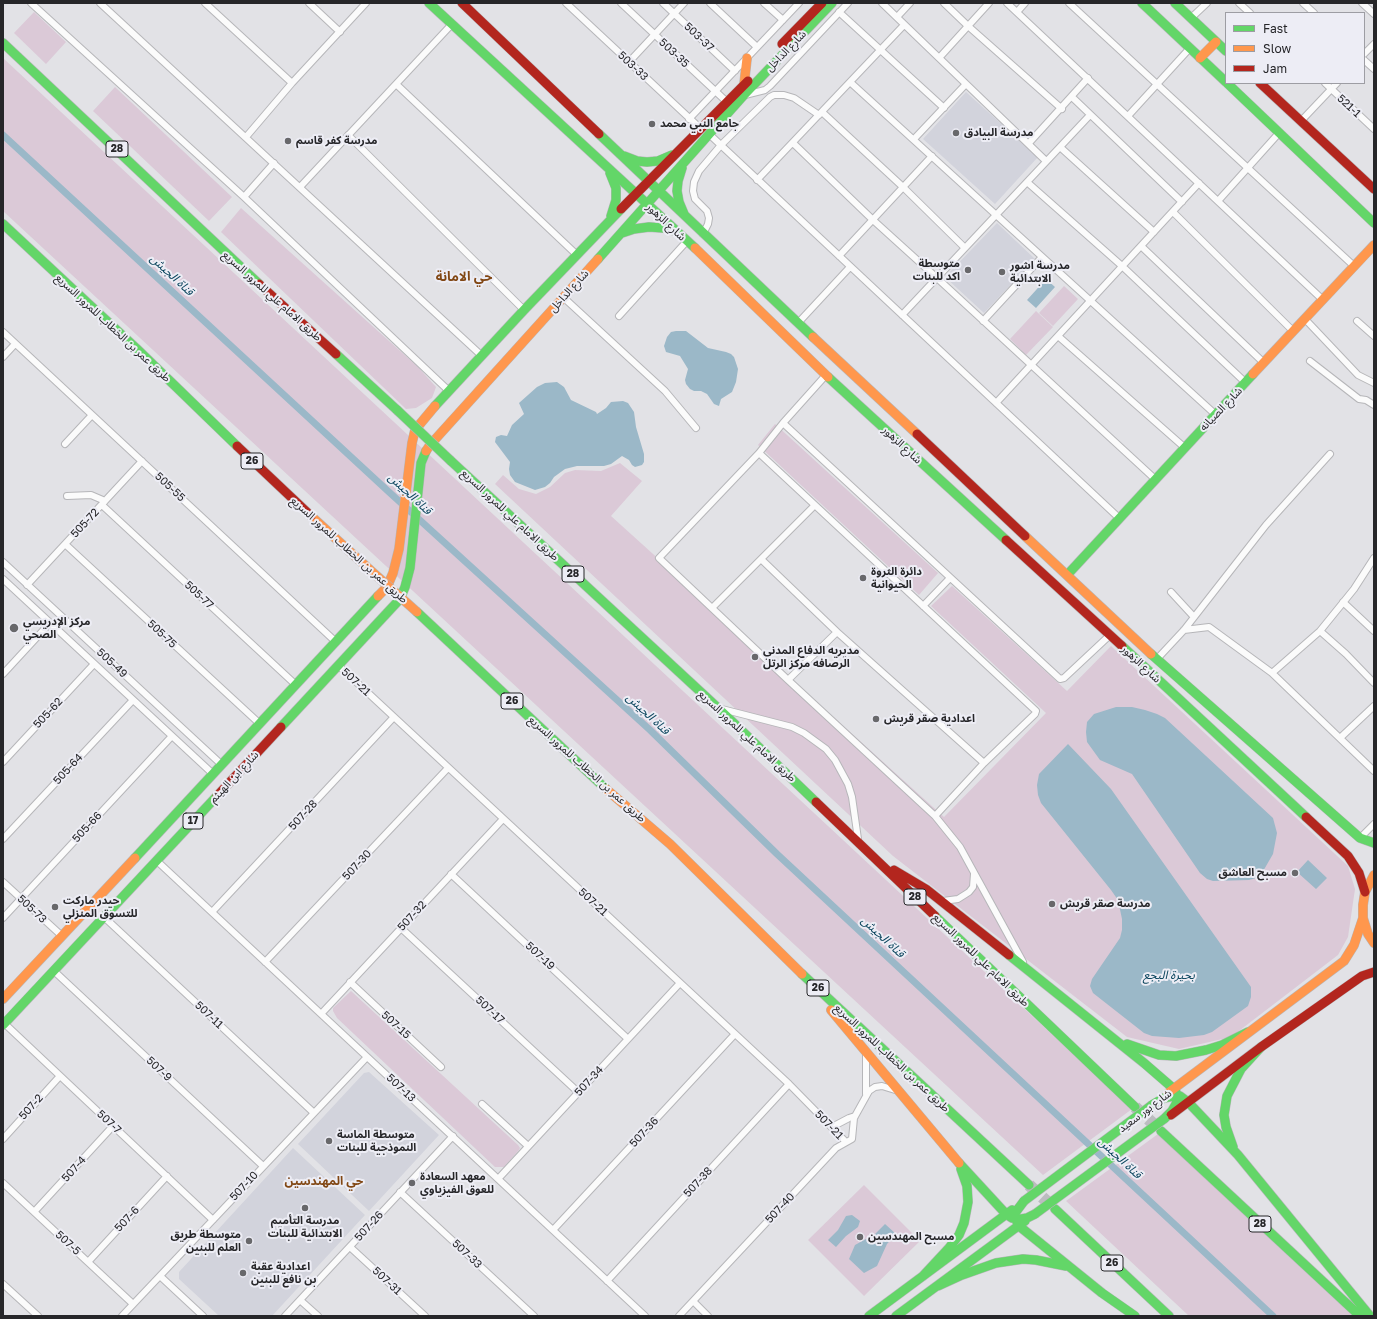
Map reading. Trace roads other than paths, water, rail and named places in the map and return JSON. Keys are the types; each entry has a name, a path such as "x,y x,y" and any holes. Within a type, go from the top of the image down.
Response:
{"main road":[{"name":"شارع الزهور","path":"429,3 678,232 826,374 1348,856 1359,873 1365,892"},
{"name":"شارع الزهور","path":"462,3 703,234 1068,574 1157,659 1360,838 1374,843"},
{"name":"شارع الداخل","path":"371,603 387,587 393,573 399,549 412,443 415,430 524,310 822,3"},
{"name":"شارع الداخل","path":"383,617 400,599 408,579 412,555 421,463 430,445 447,424 564,297 744,95 832,3"},
{"path":"1142,3 1225,82"},
{"path":"1175,3 1225,50"},
{"path":"3,38 6,45"},
{"path":"1200,58 1216,42"},
{"name":"طريق الامام علي للمرور السريع","path":"6,45 229,257 397,410 718,708 1135,1107"},
{"path":"744,85 747,58"},
{"path":"1227,84 1374,223"},
{"path":"1261,84 1374,189"},
{"path":"618,153 632,159 647,162 668,158 677,152"},
{"path":"686,161 679,175 677,191 681,207 689,220"},
{"path":"605,166 612,176 616,194 614,212 608,222"},
{"name":"طريق عمر بن الخطاب للمرور السريع","path":"3,224 138,350 260,469 417,612 608,790 670,844 797,969 1029,1186"},
{"path":"620,234 634,229 649,227 663,228 678,232"},
{"path":"591,240 604,252"},
{"name":"شارع الصيانه","path":"1068,574 1184,447 1216,415 1374,245"},
{"name":"شارع ابن الهيثم","path":"3,999 371,603"},
{"name":"شارع ابن الهيثم","path":"4,1025 383,617"},
{"path":"1110,635 1121,624"},
{"path":"307,673 320,684"},
{"path":"880,863 921,885 1112,1036 1238,1155 1370,1316"},
{"path":"1374,875 1365,892 1363,905 1363,918 1368,934 1374,943"},
{"name":"شارع بور سعيد","path":"1363,918 1356,938 1344,961 1248,1032 1177,1097 1174,1109 1164,1119 1035,1214 1027,1218 1016,1218 1018,1208 1024,1201 1152,1105 1164,1098 1177,1097 1261,1047 1362,976 1374,972"},
{"path":"797,969 957,1161 1016,1218 1073,1269 1102,1293 1135,1316"},
{"path":"1112,1036 1145,1051 1159,1055 1176,1056 1222,1045 1248,1032"},
{"path":"1238,1155 1231,1142 1226,1127 1224,1106 1231,1086 1241,1070 1261,1047"},
{"name":"28","path":"1161,1131 1360,1316"},
{"path":"923,1276 959,1235 966,1214 968,1202 967,1186 964,1174 957,1161"},
{"name":"26","path":"1055,1209 1170,1316"},
{"path":"870,1316 923,1276 1016,1218"},
{"path":"896,1316 938,1286 1016,1218"},
{"path":"938,1286 970,1272 1009,1260 1036,1260 1073,1269"}],"street":[{"path":"31,3 244,197 449,391"},
{"path":"100,3 300,186 482,356"},
{"path":"206,3 292,83"},
{"path":"308,3 340,32"},
{"path":"246,137 292,83 366,3"},
{"name":"503-33","path":"566,3 700,129"},
{"name":"503-35","path":"620,3 727,102"},
{"name":"503-37","path":"663,3 735,71"},
{"path":"629,62 684,3"},
{"path":"710,3 757,47"},
{"path":"764,3 782,20"},
{"path":"690,118 799,3"},
{"path":"744,95 765,90 770,86 848,3"},
{"path":"882,3 1046,161"},
{"path":"896,17 910,3"},
{"path":"944,3 1062,109"},
{"path":"939,58 988,3"},
{"path":"1007,3 1323,300"},
{"path":"1016,12 1025,3"},
{"path":"1069,3 1354,266"},
{"path":"1191,18 1206,3"},
{"path":"1239,3 1249,12"},
{"path":"1303,3 1313,12"},
{"path":"1362,3 1374,14"},
{"path":"839,12 944,108"},
{"path":"300,186 452,24"},
{"path":"757,180 904,25"},
{"path":"1365,53 1374,44"},
{"path":"1128,116 1190,48"},
{"path":"1365,61 1374,69"},
{"path":"1029,143 1062,109 1088,78"},
{"path":"850,82 1216,415"},
{"path":"396,84 577,255"},
{"path":"914,140 966,84"},
{"name":"521-1","path":"1326,84 1374,129"},
{"path":"1301,121 1336,84"},
{"path":"765,90 774,95 784,95 794,98 820,114 903,187 965,248"},
{"path":"703,234 709,218 696,199 693,191 694,182 699,171 721,146 770,97 774,95"},
{"path":"1072,97 1182,202"},
{"path":"902,315 1090,115"},
{"path":"1218,201 1279,133"},
{"path":"709,134 1119,518"},
{"path":"348,135 524,310"},
{"path":"792,143 873,220 1155,479"},
{"path":"1060,147 1154,232"},
{"path":"839,256 932,156"},
{"path":"244,197 274,163"},
{"path":"1027,182 1122,266 1246,383"},
{"path":"996,402 1199,183"},
{"path":"1173,212 1293,331"},
{"path":"619,316 687,241"},
{"path":"1141,246 1264,363"},
{"path":"983,321 1042,257"},
{"path":"798,323 850,267"},
{"path":"564,297 665,391 696,428"},
{"path":"1305,319 1358,375 1374,383"},
{"path":"1358,321 1374,336"},
{"name":"505-55","path":"3,332 336,642"},
{"path":"1058,336 1184,447"},
{"path":"3,356 15,344"},
{"path":"1310,361 1359,399 1366,400 1374,405"},
{"path":"826,374 759,453 659,558 935,816 960,847 1026,969"},
{"path":"65,444 92,415"},
{"path":"783,423 1060,679 1064,678 1110,635"},
{"path":"759,453 1036,711 1035,714 984,763 935,816"},
{"path":"1157,659 1184,630 1266,525 1330,454"},
{"name":"505-72","path":"27,585 142,461"},
{"path":"67,496 91,495 103,503"},
{"name":"505-77","path":"103,503 296,685"},
{"path":"712,608 762,560 815,505"},
{"name":"505-75","path":"65,544 260,724"},
{"path":"1272,673 1320,631 1354,589 1374,558"},
{"path":"762,560 837,632 984,763"},
{"name":"505-49","path":"3,562 222,765"},
{"path":"923,606 950,578"},
{"name":"505-49","path":"3,579 213,774"},
{"path":"1171,592 1194,617"},
{"path":"1343,602 1373,627"},
{"path":"3,674 50,623"},
{"path":"1184,630 1209,627 1272,673 1374,771"},
{"path":"1320,631 1346,654 1374,683"},
{"path":"788,680 837,632"},
{"name":"505-62","path":"3,762 94,664"},
{"name":"507-21","path":"338,665 393,718 789,1084 846,1142"},
{"name":"505-64","path":"3,839 133,700"},
{"path":"1340,738 1374,706"},
{"path":"718,708 792,727 804,733 826,749 835,760 848,784 852,797 859,843"},
{"name":"507-28","path":"212,912 393,718"},
{"name":"505-66","path":"3,918 172,736"},
{"name":"507-30","path":"265,962 448,768"},
{"name":"507-32","path":"321,1014 503,819"},
{"path":"1360,838 1374,824"},
{"name":"507-13","path":"157,860 645,1316"},
{"name":"507-19","path":"451,874 628,1038"},
{"path":"942,901 958,899 969,892 973,887 974,874"},
{"name":"505-73","path":"3,882 62,936"},
{"name":"507-11","path":"104,917 314,1113"},
{"name":"507-17","path":"401,928 578,1092"},
{"name":"507-9","path":"54,971 263,1166"},
{"name":"507-15","path":"350,982 441,1067"},
{"name":"507-34","path":"498,1179 680,983"},
{"name":"507-7","path":"4,1025 213,1220"},
{"name":"507-36","path":"553,1230 735,1034"},
{"name":"507-40","path":"679,1316 837,1147 852,1138 855,1116 866,1094 866,1051"},
{"name":"507-10","path":"122,1316 367,1057"},
{"name":"507-2","path":"3,1138 60,1076"},
{"name":"507-38","path":"607,1281 789,1084"},
{"path":"866,1094 879,1086 900,1092"},
{"path":"482,1104 528,1146"},
{"path":"832,1127 855,1116"},
{"name":"507-4","path":"34,1212 113,1126"},
{"name":"507-26","path":"285,1316 452,1136"},
{"name":"507-6","path":"88,1262 167,1176"},
{"name":"507-5","path":"3,1183 134,1304"},
{"name":"507-33","path":"400,1192 534,1316"},
{"name":"507-31","path":"350,1247 425,1316"},
{"path":"160,1276 204,1316"},
{"path":"3,1284 38,1316"},
{"path":"300,1300 318,1316"},
{"path":"692,1301 708,1316"}],"water":[{"path":"1046,279 1055,287 1036,308 1027,300"},
{"path":"686,331 708,348 726,352 734,357 738,369 736,382 732,392 721,399 719,406 714,404 707,394 690,389 685,380 688,369 680,356 666,352 664,346 667,337 671,332"},
{"path":"557,382 564,387 571,400 596,412 597,414 606,408 611,402 623,401 628,403 634,412 636,427 644,454 644,462 642,465 635,467 629,460 622,456 611,464 604,466 577,466 565,469 554,477 545,487 535,490 515,482 510,475 510,462 495,442 496,437 501,435 507,436 512,425 524,414 519,403 537,387 545,383"},
{"path":"1116,707 1132,707 1157,714 1165,718 1273,818 1277,833 1273,854 1262,873 1256,878 1249,880 1213,881 1207,879 1200,873 1132,774 1100,760 1087,742 1087,722 1094,714"},
{"name":"بحيرة البجع","path":"1068,744 1111,789 1251,987 1251,997 1248,1006 1212,1032 1204,1035 1179,1038 1152,1036 1144,1033 1093,993 1090,986 1092,979 1120,938 1122,919 1118,900 1041,803 1038,795 1037,785 1039,774"},
{"path":"1308,860 1327,878 1316,889 1297,872"},
{"path":"852,1215 860,1221 858,1227 846,1236 836,1247 828,1240 838,1230 846,1216"},
{"path":"885,1224 896,1234 887,1244 877,1266 864,1273 849,1259 855,1245 875,1234"}],"waterway":[{"name":"قناة الجيش","path":"3,135 389,492 650,730 777,854 1273,1316"}],"tunnel":[{"path":"1135,1107 1161,1131"},
{"path":"1029,1185 1055,1209"}],"place":[{"name":"جامع النبي محمد","path":"652,124"},
{"name":"مدرسة البيادق","path":"956,133"},
{"name":"مدرسة كفر قاسم","path":"288,141"},
{"name":"متوسطة اكد للبنات","path":"968,270"},
{"name":"مدرسة اشور الابتدائية","path":"1002,272"},
{"name":"دائرة الثروة الحيوانية","path":"863,578"},
{"name":"مركز الإدريسي الصحي","path":"14,628"},
{"name":"مديريه الدفاع المدني الرصافه مركز الرتل","path":"755,657"},
{"name":"اعدادية صقر قريش","path":"876,719"},
{"name":"مسبح العاشق","path":"1295,873"},
{"name":"مدرسة صقر قريش","path":"1052,904"},
{"name":"حيدر ماركت للتسوق المنزلي","path":"55,907"},
{"name":"متوسطة الماسة النموذجية للبنات","path":"329,1141"},
{"name":"معهد السعادة للعوق الفيزياوي","path":"412,1183"},
{"name":"مدرسة التأميم الابتدائية للبنات","path":"305,1208"},
{"name":"مسبح المهندسين","path":"860,1237"},
{"name":"متوسطة طريق العلم للبنين","path":"249,1241"},
{"name":"اعدادية عقبة بن نافع للبنين","path":"243,1273"}],"district":[{"name":"حي الامانة","path":"464,277"},
{"name":"حي المهندسين","path":"324,1181"}]}
